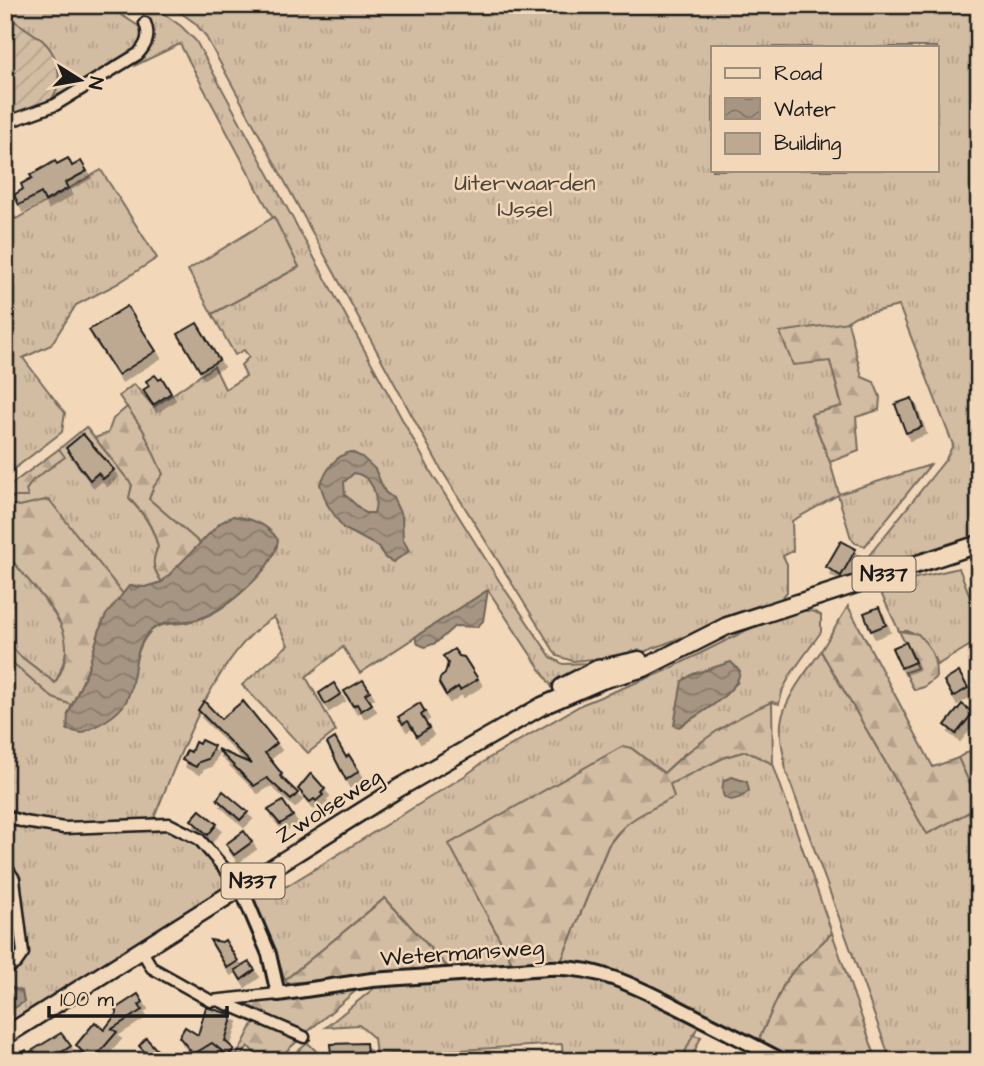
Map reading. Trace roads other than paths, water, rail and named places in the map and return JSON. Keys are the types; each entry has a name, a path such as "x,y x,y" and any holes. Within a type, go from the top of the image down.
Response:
{"main road":[{"name":"Zwolseweg","path":"5,1036 399,788 502,728 552,693 588,673 606,666 639,660 791,605 979,544"}],"street":[{"path":"5,123 55,105 138,54 149,36 145,23"},
{"path":"5,816 64,828 169,824 199,839 241,888 270,954 278,994"},
{"path":"5,865 14,878 23,953 16,964 5,970"},
{"name":"Wetermansweg","path":"142,951 152,968 211,1001 372,981 574,968 597,972 628,983 783,1061"},
{"path":"219,1001 304,1037"}],"water":[{"path":"351,452 362,457 375,469 385,492 393,498 402,517 403,539 409,551 393,562 385,558 379,547 343,528 327,504 320,484 332,464","holes":["354,473 361,475 373,488 376,500 374,513 365,513 345,495 344,482"]},
{"path":"233,516 258,523 278,540 275,552 259,575 236,597 212,613 195,620 165,623 154,628 141,644 128,697 119,711 82,733 67,730 68,714 87,672 106,615 129,586 145,587 162,582 220,523"},
{"path":"488,590 483,621 477,627 455,626 436,643 425,647 418,644 415,637"},
{"path":"731,662 740,671 738,680 725,696 679,727 674,725 682,681 693,674"},
{"path":"732,777 747,782 749,791 738,798 729,799 725,798 722,788 724,780"},
{"path":"5,987 22,991 24,1002 5,1014"}],"park label":[{"name":"Uiterwaarden IJssel","path":"525,196"}]}
